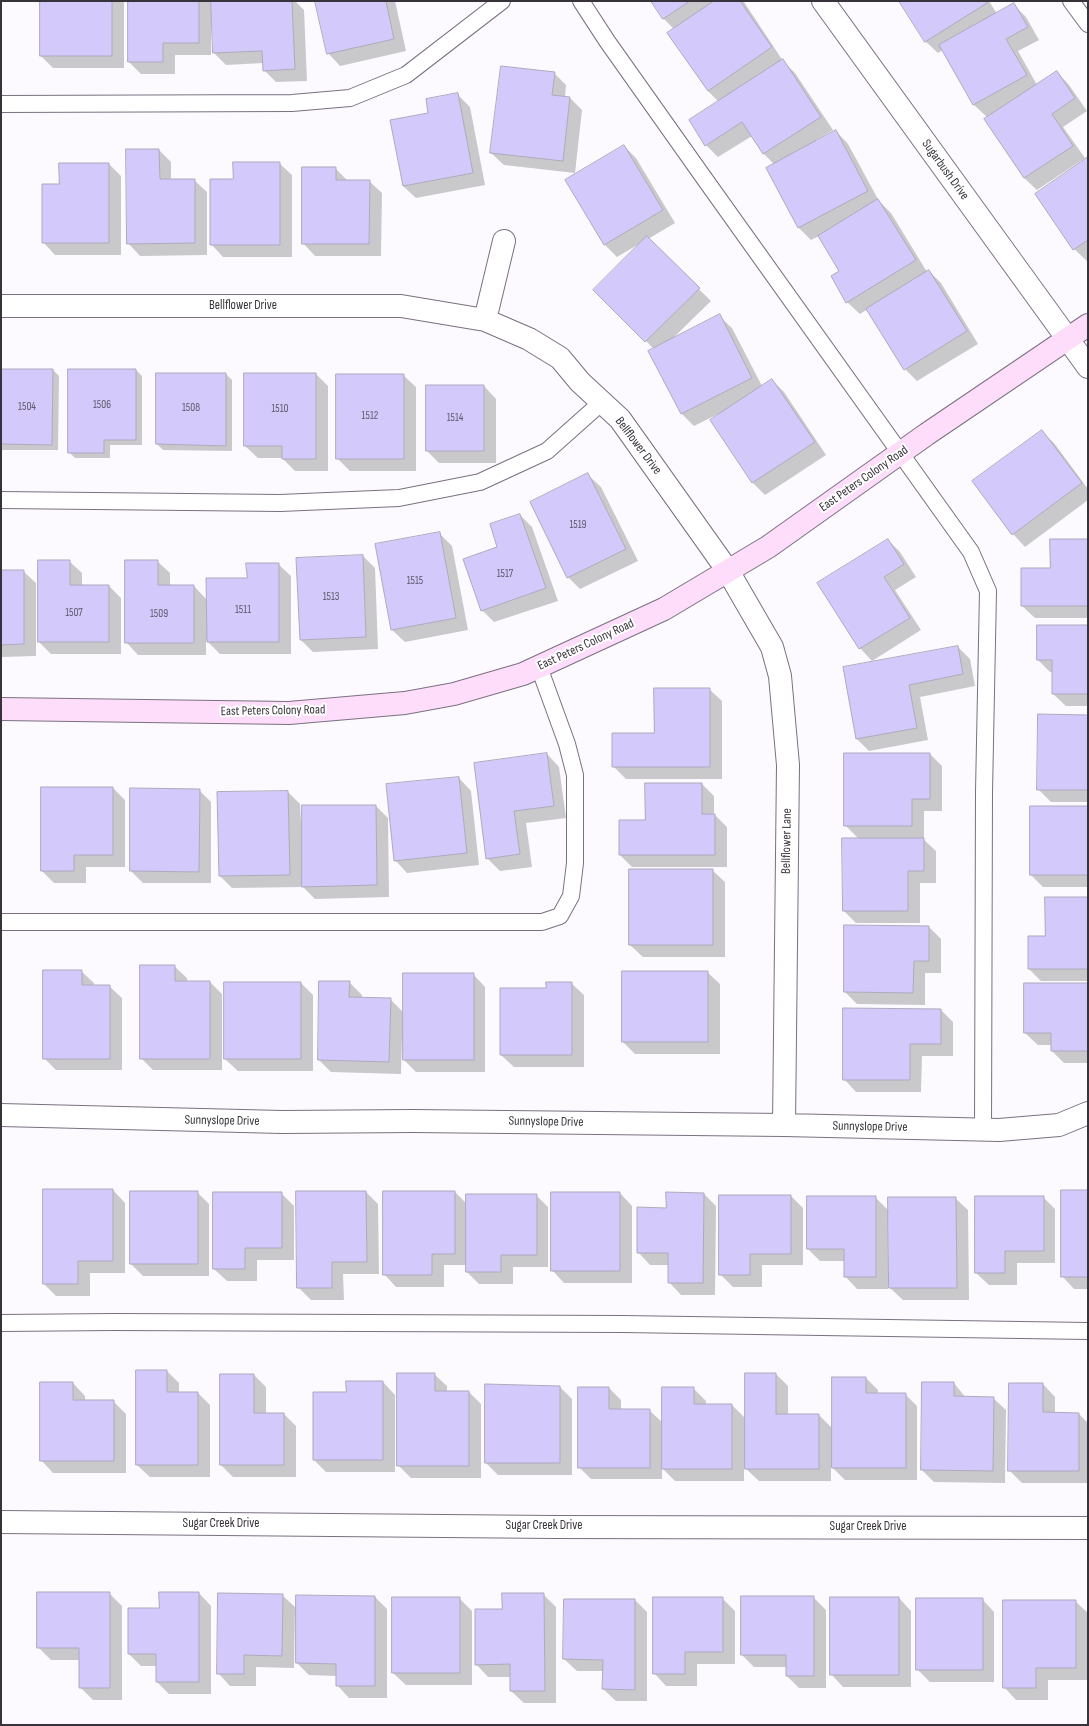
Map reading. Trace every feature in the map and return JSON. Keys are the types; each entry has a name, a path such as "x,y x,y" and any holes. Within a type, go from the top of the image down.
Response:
{"street":[{"name":"Sugarbush Drive","path":"823,1 1088,367"},
{"path":"485,320 504,240"},
{"name":"Bellflower Drive","path":"1,306 401,306 485,320 529,339 560,358 580,382 620,419 728,571"},
{"name":"East Peters Colony Road","path":"1,709 305,712 405,704 454,694 523,674 664,609 768,547 1088,325"},
{"name":"Bellflower Lane","path":"728,571 772,647 780,676 788,765 784,1125"},
{"name":"Sunnyslope Drive","path":"1,1115 282,1122 412,1121 784,1125 999,1130 1059,1125 1088,1113"},
{"name":"Sugar Creek Drive","path":"1,1522 554,1527 1088,1528"}],"lane":[{"path":"1,104 292,103 350,98 406,75 502,1"},
{"path":"581,1 673,135 970,552 988,591 984,792 983,1129"},
{"path":"1071,1 1088,24"},
{"path":"1,500 280,503 399,498 480,482 547,451 602,402"},
{"path":"1,922 542,922 560,916 571,896 575,862 575,775 567,744 539,667"},
{"path":"1,1324 120,1322 614,1324 1088,1331"}],"building":[{"path":"40,1 112,1 112,56 40,56"},
{"path":"128,1 199,1 199,43 163,43 163,62 128,62"},
{"path":"211,1 292,1 295,69 263,71 262,51 213,53"},
{"path":"315,1 386,1 394,39 327,54"},
{"path":"651,1 690,1 663,19"},
{"path":"714,1 740,1 772,47 708,91 667,33"},
{"path":"899,1 986,1 987,3 925,42"},
{"path":"1014,3 1028,27 1006,39 1027,75 973,105 939,45"},
{"path":"783,59 821,117 763,154 742,122 705,146 689,120"},
{"path":"501,66 555,72 552,95 570,97 563,161 490,153"},
{"path":"1057,71 1075,98 1052,114 1073,146 1024,178 984,119"},
{"path":"458,93 473,173 403,186 390,120 428,113 426,99"},
{"path":"836,130 868,191 798,228 766,168"},
{"path":"624,145 663,210 604,245 565,180"},
{"path":"126,149 159,149 160,179 195,179 195,243 127,244"},
{"path":"1088,157 1088,240 1073,250 1035,194"},
{"path":"233,162 280,162 280,245 210,245 210,179 233,179"},
{"path":"59,163 109,163 109,243 42,243 42,184 59,184"},
{"path":"302,167 336,167 336,180 370,180 369,244 302,244"},
{"path":"878,199 916,260 846,303 831,276 839,271 818,236"},
{"path":"647,236 700,288 645,342 593,290"},
{"path":"929,270 967,331 904,370 866,309"},
{"path":"720,314 752,378 681,414 648,351"},
{"path":"1,369 53,369 52,445 1,444"},
{"path":"68,369 136,369 136,440 104,440 104,453 68,453"},
{"path":"156,373 226,373 226,446 156,444"},
{"path":"244,373 316,373 316,459 282,459 282,446 244,446"},
{"path":"336,374 404,374 404,459 336,459"},
{"path":"772,379 815,442 752,483 710,420"},
{"path":"426,385 484,385 484,451 426,451"},
{"path":"1042,430 1082,483 1012,535 972,481"},
{"path":"588,473 626,549 567,578 530,502"},
{"path":"520,514 546,588 481,611 463,559 497,547 490,524"},
{"path":"440,532 456,618 391,630 375,544"},
{"path":"888,539 904,564 884,577 910,618 859,649 817,583"},
{"path":"1050,539 1088,539 1088,606 1021,606 1021,568 1050,568"},
{"path":"363,555 366,637 300,640 296,558"},
{"path":"38,560 70,560 70,585 109,585 109,642 38,642"},
{"path":"125,560 158,560 158,585 194,585 194,643 125,643"},
{"path":"246,563 279,563 279,642 207,642 206,578 247,578"},
{"path":"1,570 24,570 24,644 1,645"},
{"path":"1037,625 1088,625 1088,694 1052,694 1052,660 1037,660"},
{"path":"958,646 963,674 909,685 917,728 856,739 843,667"},
{"path":"654,688 710,688 710,767 612,767 612,733 654,733"},
{"path":"1038,714 1088,715 1088,790 1037,790"},
{"path":"547,753 554,806 514,811 520,854 486,859 474,763"},
{"path":"844,753 930,753 930,799 912,799 912,826 844,826"},
{"path":"459,777 467,853 394,861 386,784"},
{"path":"645,783 702,783 702,814 715,814 715,855 619,855 619,820 645,820"},
{"path":"41,787 113,787 113,855 74,855 74,871 41,871"},
{"path":"130,788 200,789 199,872 130,871"},
{"path":"288,791 290,875 219,876 217,792"},
{"path":"302,805 376,805 377,885 302,887"},
{"path":"1030,806 1088,806 1088,875 1030,875"},
{"path":"842,838 924,838 924,871 908,871 908,911 843,911"},
{"path":"629,869 713,869 713,945 629,945"},
{"path":"1045,897 1088,897 1088,969 1028,969 1028,936 1045,936"},
{"path":"844,925 929,926 929,961 914,961 913,993 844,992"},
{"path":"140,965 175,965 175,981 210,981 210,1059 140,1059"},
{"path":"43,970 82,970 82,985 110,985 110,1059 43,1059"},
{"path":"622,971 708,971 708,1042 622,1042"},
{"path":"403,973 474,973 474,1060 403,1060"},
{"path":"319,981 350,981 349,997 391,998 389,1062 318,1060"},
{"path":"224,982 301,982 301,1059 224,1059"},
{"path":"546,982 572,982 572,1055 500,1055 500,988 546,988"},
{"path":"1024,983 1088,983 1088,1051 1051,1051 1051,1033 1024,1033"},
{"path":"843,1008 941,1009 941,1044 910,1044 910,1080 843,1080"},
{"path":"43,1189 113,1189 113,1261 78,1261 78,1284 43,1284"},
{"path":"1061,1190 1088,1190 1088,1277 1061,1277"},
{"path":"130,1191 198,1191 198,1264 130,1264"},
{"path":"296,1191 366,1191 367,1262 332,1262 332,1288 297,1288"},
{"path":"383,1191 455,1191 455,1254 432,1254 432,1275 383,1275"},
{"path":"213,1192 282,1192 282,1248 245,1248 245,1269 213,1269"},
{"path":"551,1192 620,1192 620,1271 551,1271"},
{"path":"666,1192 704,1193 703,1283 668,1283 668,1253 637,1253 637,1207 666,1208"},
{"path":"466,1194 537,1194 537,1255 501,1255 501,1272 466,1272"},
{"path":"719,1195 791,1195 791,1254 750,1254 750,1275 719,1275"},
{"path":"807,1196 876,1196 876,1277 844,1277 844,1249 807,1249"},
{"path":"975,1196 1044,1196 1044,1251 1005,1251 1005,1273 975,1273"},
{"path":"888,1197 956,1197 957,1288 889,1288"},
{"path":"136,1370 167,1370 167,1392 198,1392 198,1465 136,1465"},
{"path":"397,1373 435,1373 435,1391 469,1391 469,1466 397,1466"},
{"path":"745,1373 776,1373 776,1414 819,1414 819,1469 745,1469"},
{"path":"220,1374 254,1374 254,1413 284,1413 284,1465 220,1465"},
{"path":"832,1377 866,1377 866,1393 906,1393 906,1468 832,1468"},
{"path":"346,1381 383,1381 383,1460 313,1460 313,1392 346,1392"},
{"path":"40,1382 73,1382 73,1400 114,1400 114,1461 40,1461"},
{"path":"922,1382 954,1382 954,1396 994,1397 993,1471 921,1470"},
{"path":"1009,1383 1043,1383 1043,1412 1079,1413 1079,1471 1008,1471"},
{"path":"485,1384 560,1386 560,1463 485,1463"},
{"path":"578,1387 609,1387 609,1409 650,1409 650,1468 578,1468"},
{"path":"662,1387 694,1387 694,1404 732,1404 732,1469 662,1469"},
{"path":"37,1592 110,1592 110,1688 79,1688 79,1648 37,1648"},
{"path":"159,1592 199,1592 199,1682 156,1682 156,1654 128,1654 128,1608 159,1608"},
{"path":"218,1593 283,1594 282,1656 244,1655 244,1674 217,1674"},
{"path":"502,1593 544,1593 545,1691 510,1691 510,1664 475,1665 475,1609 502,1609"},
{"path":"296,1595 375,1596 375,1686 336,1686 336,1664 296,1663"},
{"path":"741,1596 814,1596 814,1676 786,1676 786,1655 741,1655"},
{"path":"392,1597 460,1597 460,1673 392,1673"},
{"path":"653,1597 723,1597 723,1652 685,1652 685,1674 653,1674"},
{"path":"830,1597 899,1597 899,1675 830,1675"},
{"path":"916,1598 983,1598 983,1670 916,1670"},
{"path":"564,1599 635,1599 635,1690 602,1689 603,1660 563,1659"},
{"path":"1003,1600 1076,1600 1076,1668 1036,1668 1036,1688 1003,1688"}]}
